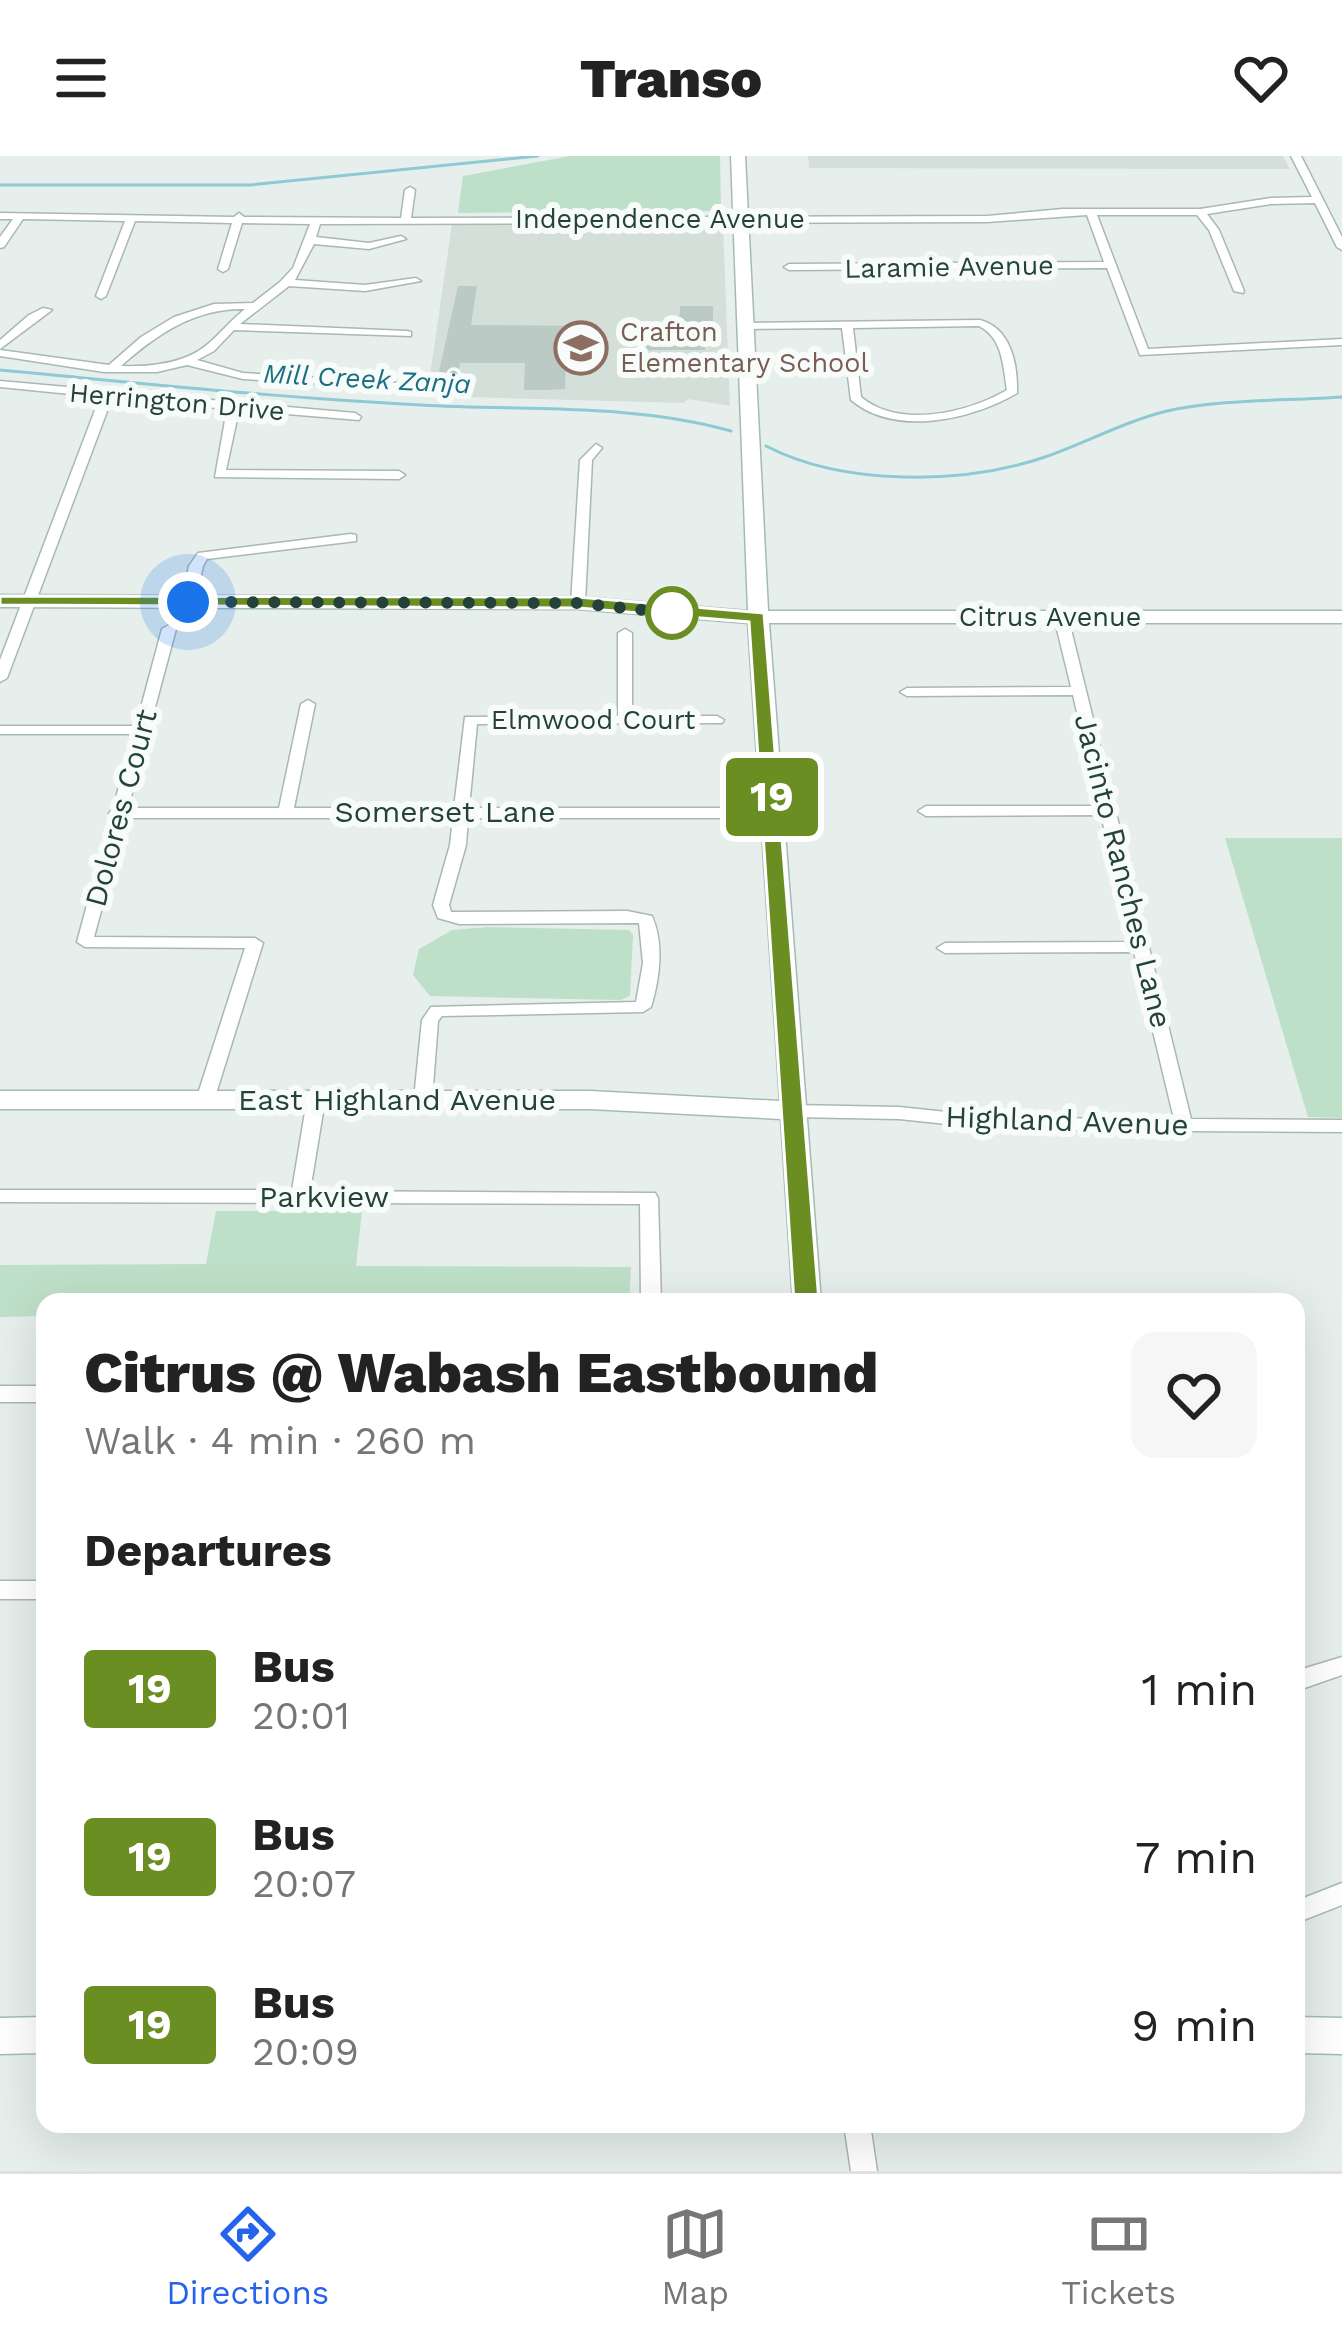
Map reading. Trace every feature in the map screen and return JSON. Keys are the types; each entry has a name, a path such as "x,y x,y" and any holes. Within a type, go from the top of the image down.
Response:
{"street":[{"path":"738,156 758,617 806,1293"},
{"path":"1296,156 1342,247"},
{"path":"406,219 410,190"},
{"name":"Independence Avenue","path":"0,216 987,219 1200,212 1271,201 1319,200"},
{"path":"1091,212 1144,353 1342,342"},
{"path":"1200,212 1214,230 1239,291"},
{"path":"0,245 20,216"},
{"path":"101,296 132,216"},
{"path":"223,269 239,216"},
{"path":"0,350 113,367 148,368 186,361 210,349 256,306 290,283 316,220"},
{"path":"310,240 369,246 401,239"},
{"name":"Laramie Avenue","path":"789,267 1109,265"},
{"path":"290,283 365,288 416,281"},
{"path":"113,367 182,314 225,305 256,306"},
{"path":"0,350 26,321 47,310"},
{"path":"746,326 848,324 992,324 999,332 1013,391 944,416 915,418 867,409 855,398 848,324"},
{"path":"231,327 407,334"},
{"path":"186,361 222,374 397,386"},
{"name":"Herrington Drive","path":"0,384 355,417"},
{"path":"0,678 106,397"},
{"path":"233,408 219,474 399,475"},
{"path":"578,603 586,460 596,448"},
{"path":"188,602 203,556 351,538"},
{"name":"Citrus Avenue","path":"0,601 578,603 758,617 1342,617"},
{"name":"Jacinto Ranches Lane","path":"1061,617 1184,1124"},
{"name":"Dolores Court","path":"169,629 86,942 255,943 205,1100"},
{"path":"625,633 625,721"},
{"path":"907,692 1079,691"},
{"path":"286,812 308,704"},
{"name":"Elmwood Court","path":"462,811 470,721 717,720"},
{"path":"0,730 141,730"},
{"path":"926,811 1109,810"},
{"path":"423,1099 430,1019 437,1011 627,1009 643,1007 648,995 651,930 646,920 627,916 459,919 444,915 441,905 462,811"},
{"name":"Somerset Lane","path":"117,813 772,813"},
{"path":"944,948 1142,947"},
{"name":"East Highland Avenue","path":"0,1100 590,1100 793,1111"},
{"path":"300,1197 316,1100"},
{"name":"Highland Avenue","path":"793,1111 899,1113 1004,1124 1342,1126"},
{"name":"Parkview","path":"0,1196 649,1198 651,1293"},
{"path":"0,1394 36,1394"},
{"path":"0,1590 36,1590"},
{"path":"1305,1678 1342,1666"},
{"path":"1305,1908 1342,1894"},
{"path":"1305,2035 1342,2036"},
{"path":"0,2036 36,2036"},
{"path":"858,2133 864,2171"}],"shaded area":[{"path":"808,156 1283,156 1290,169 809,168"},
{"name":"Crafton Elementary School","path":"452,224 723,226 730,406 688,399 683,403 427,396"}],"green space":[{"path":"570,156 720,156 721,211 458,213 463,176"},
{"path":"1225,838 1342,838 1342,1118 1308,1117"},
{"path":"452,930 629,930 633,935 630,996 620,1000 430,996 413,975 419,949"},
{"path":"216,1211 362,1211 356,1266 631,1267 630,1293 36,1293 36,1316 0,1317 0,1265 206,1264"}],"building":[{"path":"458,286 477,286 471,325 596,326 595,363 566,363 565,389 524,390 525,363 460,363 455,394 434,394"},
{"path":"680,306 713,306 713,336 705,336 705,350 644,350 645,325 679,326"}],"waterway":[{"path":"0,185 250,185 538,156"},
{"name":"Mill Creek Zanja","path":"0,370 368,402 617,412 731,431"},
{"name":"Mill Creek Zanja","path":"766,446 831,469 866,474 978,473 1045,457 1167,411 1231,402 1342,397"}],"bus line":[{"name":"19","path":"0,601 578,603 758,617 806,1293"}],"place":[{"name":"Crafton Elementary School","path":"581,348"}],"route":[{"path":"188,602 578,603 672,613"}]}
